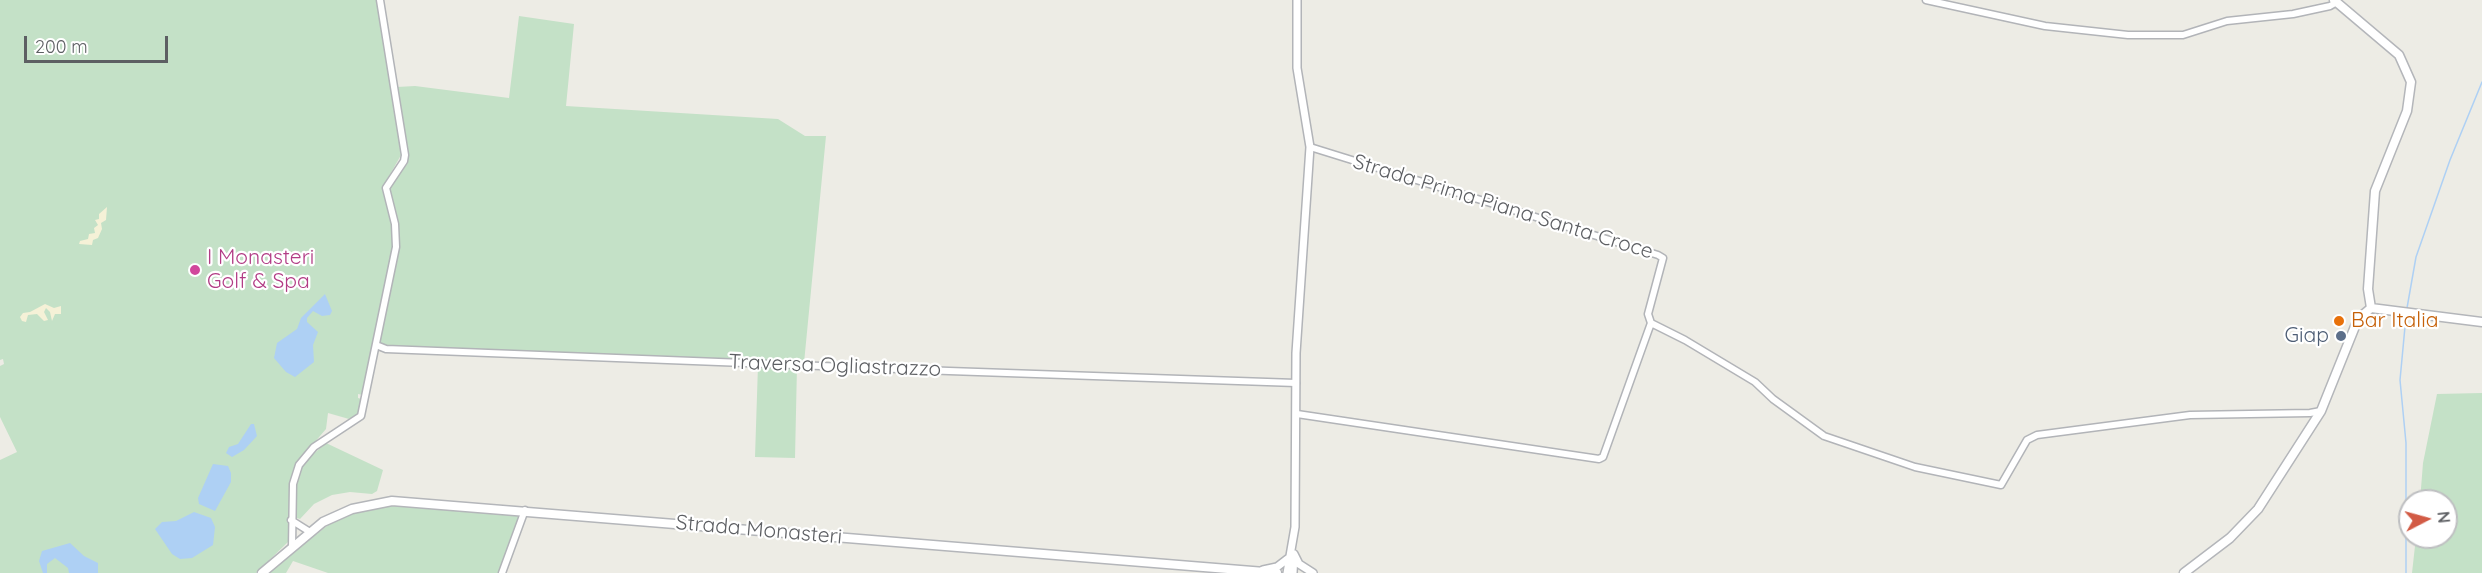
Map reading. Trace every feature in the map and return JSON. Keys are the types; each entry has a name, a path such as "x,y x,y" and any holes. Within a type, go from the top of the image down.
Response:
{"main road":[{"path":"2334,2 2364,24 2399,55 2410,82 2407,111 2375,191 2368,289 2371,308"},
{"path":"2184,573 2249,520 2321,411 2358,319 2371,308 2482,322"},
{"name":"Strada Monasteri","path":"262,573 310,532 340,514 385,502 525,510 1278,573"}],"street":[{"path":"292,547 293,484 299,465 314,447 361,416 396,247 395,224 386,188 404,161 405,155 380,0"},
{"path":"1293,573 1296,383 1310,147 1297,68 1297,0"},
{"path":"1926,0 2044,26 2128,35 2183,35 2227,21 2293,14 2334,2"},
{"name":"Strada Prima Piana Santa Croce","path":"1297,414 1599,459 1603,457 1651,323 1648,314 1663,258 1310,147"},
{"path":"1651,323 1685,340 1755,382 1773,399 1835,442 1915,467 1995,486 2004,482 2027,440 2037,435 2190,415 2321,411"},
{"name":"Traversa Ogliastrazzo","path":"376,345 386,349 549,353 599,357 1296,383"},
{"path":"502,573 525,510"},
{"path":"291,520 310,532"},
{"path":"1260,572 1276,567 1292,556"},
{"path":"1287,573 1292,556"},
{"path":"1292,556 1299,564 1313,573"}],"green space":[{"name":"I Monasteri Golf & Spa","path":"0,0 378,0 401,155 383,187 393,224 393,249 363,395 358,394 358,398 362,399 358,415 355,417 349,419 328,413 326,429 295,465 288,522 288,542 256,573 0,573 0,460 17,452 0,417 0,366 4,364 3,359 0,360"},
{"path":"519,16 574,24 566,106 778,119 805,136 826,136 804,363 387,347 379,344 398,244 397,224 389,188 408,163 397,87 415,86 509,98"},
{"path":"758,365 797,366 795,458 755,457"},
{"path":"2482,393 2482,573 2412,573 2415,549 2458,549 2458,489 2421,489 2423,463 2437,394"},
{"path":"326,443 383,470 377,491 372,494 350,492 332,495 314,504 300,519 294,517 295,485 302,464"},
{"path":"386,504 520,515 500,573 328,573 293,561 286,573 267,573 332,522 353,512"}],"sand":[{"path":"107,207 106,220 101,223 102,229 98,238 93,240 92,245 79,244 80,241 88,239 89,234 95,233 94,228 98,225 95,220 99,219 99,214"},
{"path":"45,304 54,308 61,306 61,314 55,314 52,321 50,312 46,308 44,312 48,320 44,321 37,314 28,315 26,322 22,321 20,317 23,313"}],"water":[{"path":"325,294 332,311 330,315 322,316 313,311 307,318 307,322 318,332 313,345 314,362 295,377 286,372 274,358 277,343 297,329 301,318"},
{"path":"251,424 254,424 257,436 244,450 232,457 226,453 229,447 238,444"},
{"path":"213,464 228,466 231,473 231,482 215,511 199,504 198,498"},
{"path":"194,512 211,518 215,527 213,545 192,558 180,559 172,554 155,529 162,522 176,521"},
{"path":"70,543 84,556 98,563 98,573 69,573 68,568 55,558 47,564 47,573 43,573 39,561 42,551"}],"waterway":[{"path":"2407,308 2416,257 2450,160 2482,82"},
{"path":"2406,316 2400,380 2406,443 2406,573"}],"place":[{"name":"I Monasteri Golf & Spa","path":"195,270"},
{"name":"Bar Italia","path":"2339,321"},
{"name":"Giap","path":"2341,336"}]}
